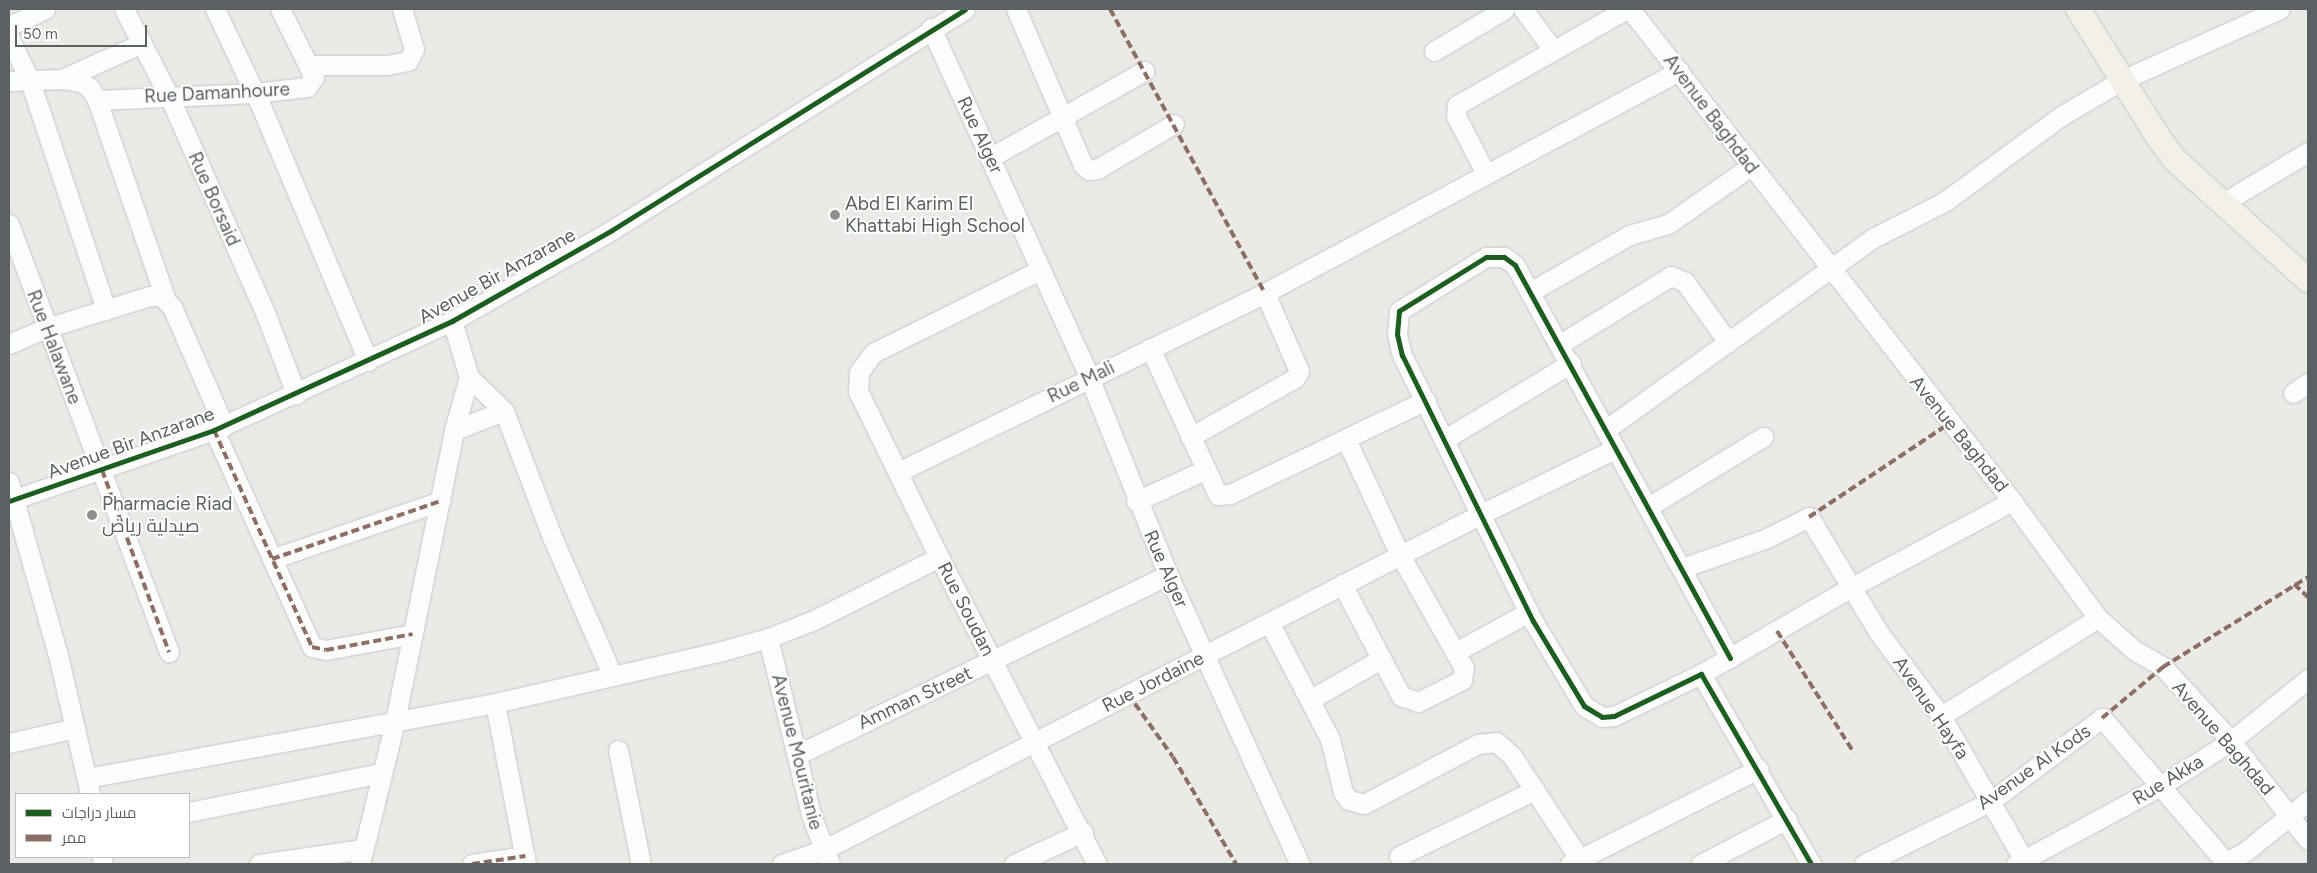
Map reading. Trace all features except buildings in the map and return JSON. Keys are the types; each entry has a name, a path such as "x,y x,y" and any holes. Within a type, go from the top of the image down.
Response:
{"main road":[{"path":"2078,9 2175,160 2221,204 2304,269"}],"street":[{"path":"9,26 45,9"},
{"name":"Rue Borsaid","path":"124,9 169,96 266,314 296,394"},
{"path":"214,9 255,93 368,361"},
{"name":"Rue Damanhoure","path":"97,100 255,93 307,87 314,79 280,9"},
{"path":"308,65 387,65 408,61 414,49 402,9"},
{"name":"Avenue Bir Anzarane","path":"11,494 102,470 219,428 452,321 621,224 931,28 965,9"},
{"path":"1016,9 1060,118 1083,165 1090,170 1097,169 1174,124"},
{"path":"1434,51 1505,9"},
{"path":"1523,9 1553,50"},
{"path":"1486,174 1456,116 1456,105 1628,9"},
{"name":"Avenue Baghdad","path":"1628,9 1679,70 1831,271 2012,501 2098,618 2134,650 2163,668 2231,741 2308,840"},
{"path":"1605,430 1831,271 1873,238 1944,202 2061,116 2122,80 2280,9"},
{"name":"Rue Alger","path":"931,28 1089,377 1136,501 1168,575 1206,654 1300,864"},
{"path":"9,37 30,81 106,310"},
{"path":"62,79 142,43"},
{"name":"Rue Mali","path":"898,472 1089,377 1265,293 1679,70"},
{"path":"991,157 1144,71"},
{"path":"9,81 62,79 81,82 90,88 97,100 165,297 172,308 272,559 312,647 326,650 413,634"},
{"path":"2221,204 2308,152"},
{"path":"1530,292 1628,235 1668,224 1751,166"},
{"name":"Rue Halawane","path":"9,224 46,328 102,470 169,652"},
{"path":"1730,658 1615,449 1571,364 1515,266 1504,257 1486,257 1400,311 1397,334 1402,355 1483,513 1529,612 1584,706 1602,717 1614,716 1701,674 1730,658 1850,588 2012,501"},
{"name":"Rue Soudan","path":"1040,270 873,353 859,372 858,391 939,557 993,662 1037,741 1097,864"},
{"path":"1560,344 1671,276 1685,282 1728,342"},
{"path":"1190,437 1295,378 1299,371 1265,293"},
{"path":"9,344 46,328 150,296 165,297"},
{"path":"452,321 469,377 504,411 553,539 612,675"},
{"path":"1150,348 1218,495 1224,495 1426,400"},
{"path":"1445,439 1571,364"},
{"path":"259,864 362,857 380,773 395,721 454,430 469,377"},
{"path":"454,430 504,411"},
{"path":"1648,507 1763,437"},
{"path":"1342,584 1400,696 1418,702 1462,680 1464,668 1400,555 1346,438"},
{"name":"Rue Jordaine","path":"782,864 826,857 1037,741 1342,584 1615,449"},
{"path":"1136,501 1205,470"},
{"path":"11,494 58,655 88,786 395,721 495,703 768,638 848,604 939,557"},
{"path":"272,559 440,502"},
{"name":"Avenue Hayfa","path":"1682,568 1767,538 1809,517 1833,554 1850,588 1879,633 1941,716 1991,801 2022,863"},
{"name":"Amman Street","path":"797,754 993,662 1168,575"},
{"path":"1455,652 1529,612"},
{"path":"1941,716 2098,618"},
{"path":"1270,622 1311,699 1337,760 1343,792 1356,804 1364,804 1487,742 1504,746 1535,790 1578,863 1758,769"},
{"name":"Avenue Mouritanie","path":"768,638 797,754 826,857"},
{"path":"1311,699 1382,659"},
{"path":"1701,674 1787,819 1811,864"},
{"name":"Rue Akka","path":"2022,863 2162,786 2231,741 2308,679"},
{"path":"472,864 525,860 495,703"},
{"name":"Avenue Al Kods","path":"1864,864 1991,801 2102,718 2116,737 2162,786"},
{"path":"9,743 75,728"},
{"path":"618,750 641,864"},
{"path":"190,812 380,773"},
{"path":"2162,786 2225,864 2290,817 2308,801"},
{"path":"1400,856 1535,790"},
{"path":"1701,864 1787,819"},
{"path":"1014,864 1083,832"}],"marked path":[{"path":"1110,9 1265,293"},
{"path":"1809,517 1950,423"},
{"path":"214,430 312,647 326,650 413,634"},
{"path":"102,470 169,652"},
{"path":"272,559 440,501"},
{"path":"2102,718 2163,667 2308,577"},
{"path":"2294,584 2308,597"},
{"path":"1777,631 1854,753"},
{"path":"1128,694 1173,757 1236,864"},
{"path":"472,864 525,856"}],"cycle path":[{"path":"9,501 214,430 452,321 612,230 965,9"},
{"path":"1730,658 1515,265 1504,257 1486,257 1399,311 1397,334 1402,355 1533,621 1584,706 1602,717 1614,716 1701,674 1811,864"}],"place":[{"name":"Abd El Karim El Khattabi High School","path":"835,215"},
{"name":"Pharmacie Riad صيدلية رياض","path":"92,515"}]}
